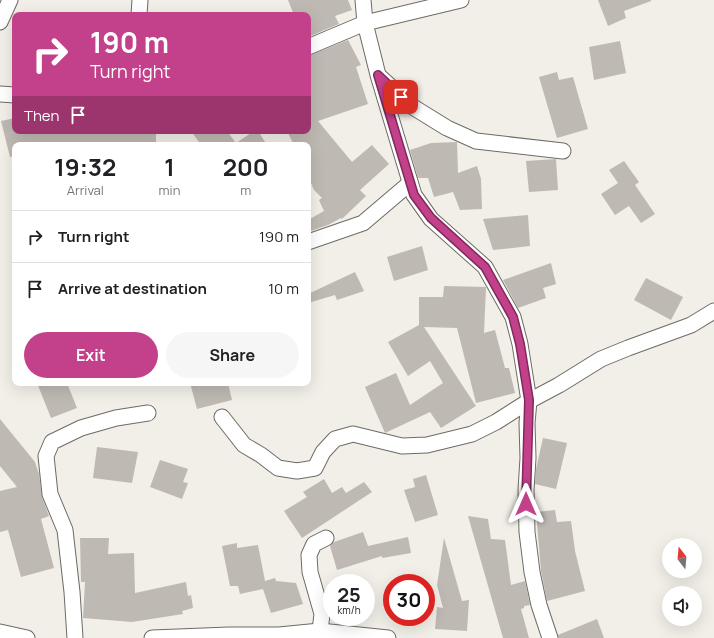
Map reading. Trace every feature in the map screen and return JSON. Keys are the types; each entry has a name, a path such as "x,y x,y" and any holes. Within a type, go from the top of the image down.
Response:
{"street":[{"path":"0,22 10,0"},
{"path":"139,12 140,0"},
{"path":"363,0 365,23 378,75 414,195 431,218 485,267 513,317 520,344 529,400 527,423 527,532 532,572 538,599 550,638"},
{"path":"311,46 365,23 461,0"},
{"path":"378,75 413,108 448,128 476,141 563,151"},
{"path":"0,94 12,95"},
{"path":"311,241 362,223 410,183"},
{"path":"222,417 244,445 261,455 278,468 297,471 315,468 323,452 335,439 353,434 402,446 427,445 472,434 496,422 529,400 559,386 602,359 691,324 714,311"},
{"path":"75,638 72,592 65,530 50,494 46,456 52,442 81,428 116,418 148,413"},
{"path":"320,631 322,614 310,572 309,555 314,544 326,538"},
{"path":"152,638 229,634 279,634 320,631 388,638"},
{"path":"0,632 27,638"}],"building":[{"path":"288,0 348,0 352,10 335,16 339,24 311,36 311,12 293,12"},
{"path":"598,0 651,1 624,11 626,18 608,26"},
{"path":"348,40 361,65 356,67 368,104 318,121 352,162 372,145 389,164 360,190 366,196 342,219 341,218 328,225 311,231 311,218 324,211 319,200 322,198 314,190 311,183 311,142 292,142 288,134 311,134 311,55"},
{"path":"620,41 626,73 594,80 589,47"},
{"path":"557,72 559,80 573,77 588,129 557,138 539,77"},
{"path":"12,119 12,134 156,134 156,142 12,142 12,157 10,157 1,121"},
{"path":"193,134 229,134 235,142 199,142"},
{"path":"250,134 260,134 265,142 238,142"},
{"path":"457,142 458,173 477,166 481,179 482,209 460,210 453,192 434,197 428,178 418,178 410,150 431,143"},
{"path":"556,159 558,190 529,192 526,161"},
{"path":"624,161 639,182 635,185 655,214 641,223 629,206 615,215 601,194 618,183 609,170"},
{"path":"528,215 530,246 493,250 483,219"},
{"path":"422,246 428,270 394,281 387,257"},
{"path":"551,263 556,284 543,288 546,298 518,308 503,280"},
{"path":"355,272 364,291 337,300 335,295 311,302 311,293"},
{"path":"646,278 683,297 671,320 634,300"},
{"path":"444,286 486,287 484,333 495,330 505,368 509,368 515,393 476,403 457,328 424,327 476,406 441,428 430,412 385,433 365,387 396,373 410,405 443,383 430,361 408,376 388,342 419,325 419,297 443,297"},
{"path":"38,386 68,386 77,408 51,418"},
{"path":"191,386 229,386 232,400 197,409"},
{"path":"0,419 35,462 39,474 42,497 49,516 41,519 54,568 21,577 8,530 0,532 0,491 17,487 0,466"},
{"path":"543,438 567,443 556,489 535,484 536,469"},
{"path":"97,447 138,452 132,483 93,478"},
{"path":"160,460 188,469 183,482 188,483 182,499 150,487"},
{"path":"426,475 438,515 415,522 404,490 415,487 413,479"},
{"path":"324,479 332,493 342,487 346,493 364,482 372,492 302,538 284,511 307,497 303,492"},
{"path":"555,510 557,522 571,521 575,551 585,591 547,601 541,571 536,512"},
{"path":"468,516 488,519 491,539 505,540 511,585 525,581 530,605 524,606 524,608 521,609 529,638 503,638"},
{"path":"363,532 368,546 408,537 411,553 382,558 382,556 337,570 330,546 334,542"},
{"path":"80,538 109,538 108,554 134,553 135,593 186,582 188,596 191,595 193,608 182,611 183,614 132,622 83,618 85,582 81,582"},
{"path":"444,538 462,601 469,600 467,631 435,629 437,607 443,608 437,585"},
{"path":"237,543 237,548 258,545 265,581 275,578 276,581 296,583 303,604 271,613 263,589 240,594 238,586 230,586 222,546"},
{"path":"597,619 604,638 559,638 558,635"}],"route":[{"path":"401,97 378,75 414,195 431,218 485,267 513,317 520,344 529,400 527,423 528,458 526,504"}]}
